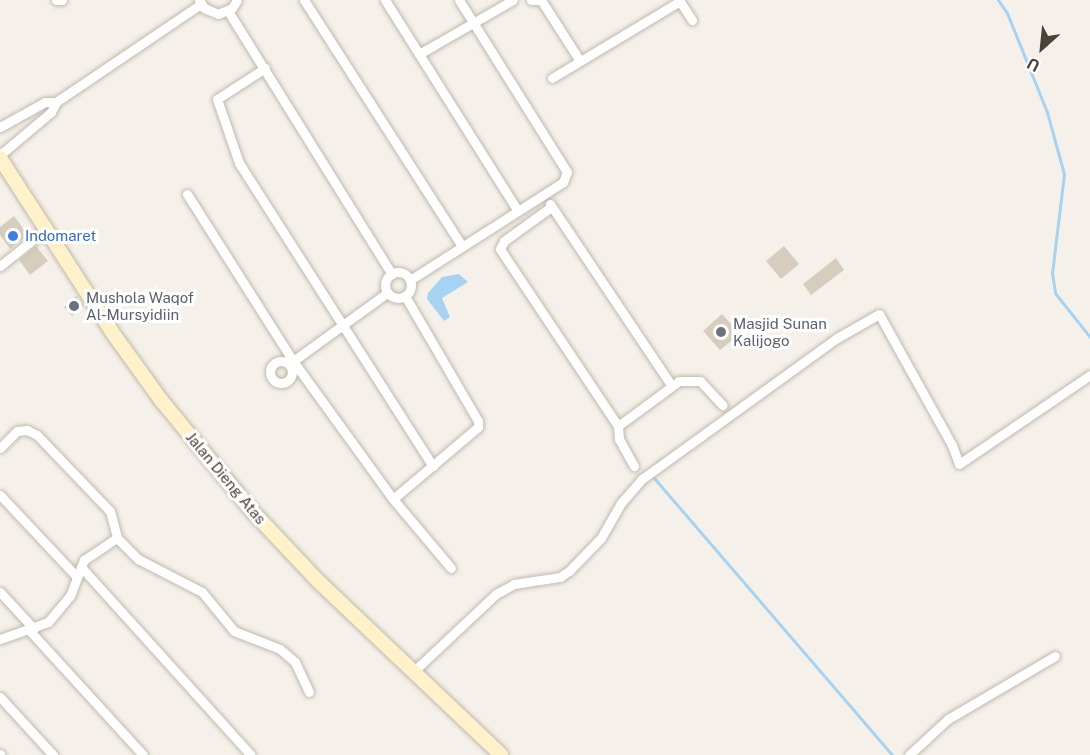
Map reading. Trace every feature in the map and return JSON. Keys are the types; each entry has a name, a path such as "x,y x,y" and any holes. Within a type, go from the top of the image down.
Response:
{"street":[{"path":"56,0 63,0"},
{"path":"0,157 56,102 200,2 213,13 228,11 237,0"},
{"path":"304,0 462,246"},
{"path":"385,0 518,211"},
{"path":"410,280 563,182 566,167 459,0"},
{"path":"418,54 513,0"},
{"path":"531,0 539,0 580,61"},
{"path":"552,78 680,0 692,20"},
{"path":"228,11 392,274"},
{"path":"265,68 219,96 216,102 239,163 341,327 433,466"},
{"path":"0,127 45,102 56,102"},
{"path":"11,120 23,136"},
{"name":"Jalan Dieng Atas","path":"0,157 45,230 151,387 254,512 319,582 501,755"},
{"path":"187,194 291,363 393,499 451,568"},
{"path":"543,195 671,385"},
{"path":"552,207 504,241 500,249 618,426 619,439 634,465"},
{"path":"0,266 45,230"},
{"path":"405,273 410,280 411,287 405,296 398,298 388,292 386,280 392,274 405,273"},
{"path":"291,363 388,292"},
{"path":"393,499 474,434 478,421 405,296"},
{"path":"414,671 496,594 514,584 560,577 569,571 601,538 621,503 642,479 837,338 879,314 952,445 959,464 1090,375"},
{"path":"618,426 671,385 690,379 700,381 722,405"},
{"path":"0,448 17,431 27,430 37,435 110,511 117,538 138,559 202,592 234,632 280,649 295,662 309,692"},
{"path":"0,495 77,577"},
{"path":"0,639 32,629 62,608 90,553 117,538"},
{"path":"81,567 250,755"},
{"path":"0,592 143,755"},
{"path":"909,755 948,719 1054,656"},
{"path":"0,697 53,755"}],"water":[{"path":"459,274 468,282 442,298 450,317 444,321 427,299 428,293 442,277"}],"building":[{"path":"14,216 28,235 10,249 0,235 0,227"},
{"path":"36,246 48,261 30,275 19,260"},
{"path":"784,246 799,264 781,279 766,261"},
{"path":"836,258 844,270 811,295 803,284"},
{"name":"Mushola Waqof Al-Mursyidiin","path":"76,296 84,305 72,316 64,307"},
{"name":"Masjid Sunan Kalijogo","path":"722,314 740,334 720,350 703,331"}],"waterway":[{"path":"998,0 1007,13 1047,112 1064,174 1052,273 1055,293 1090,337"},
{"path":"654,478 892,755"}],"place":[{"name":"Indomaret","path":"13,236"},
{"name":"Mushola Waqof Al-Mursyidiin","path":"74,306"},
{"name":"Masjid Sunan Kalijogo","path":"721,332"}]}
